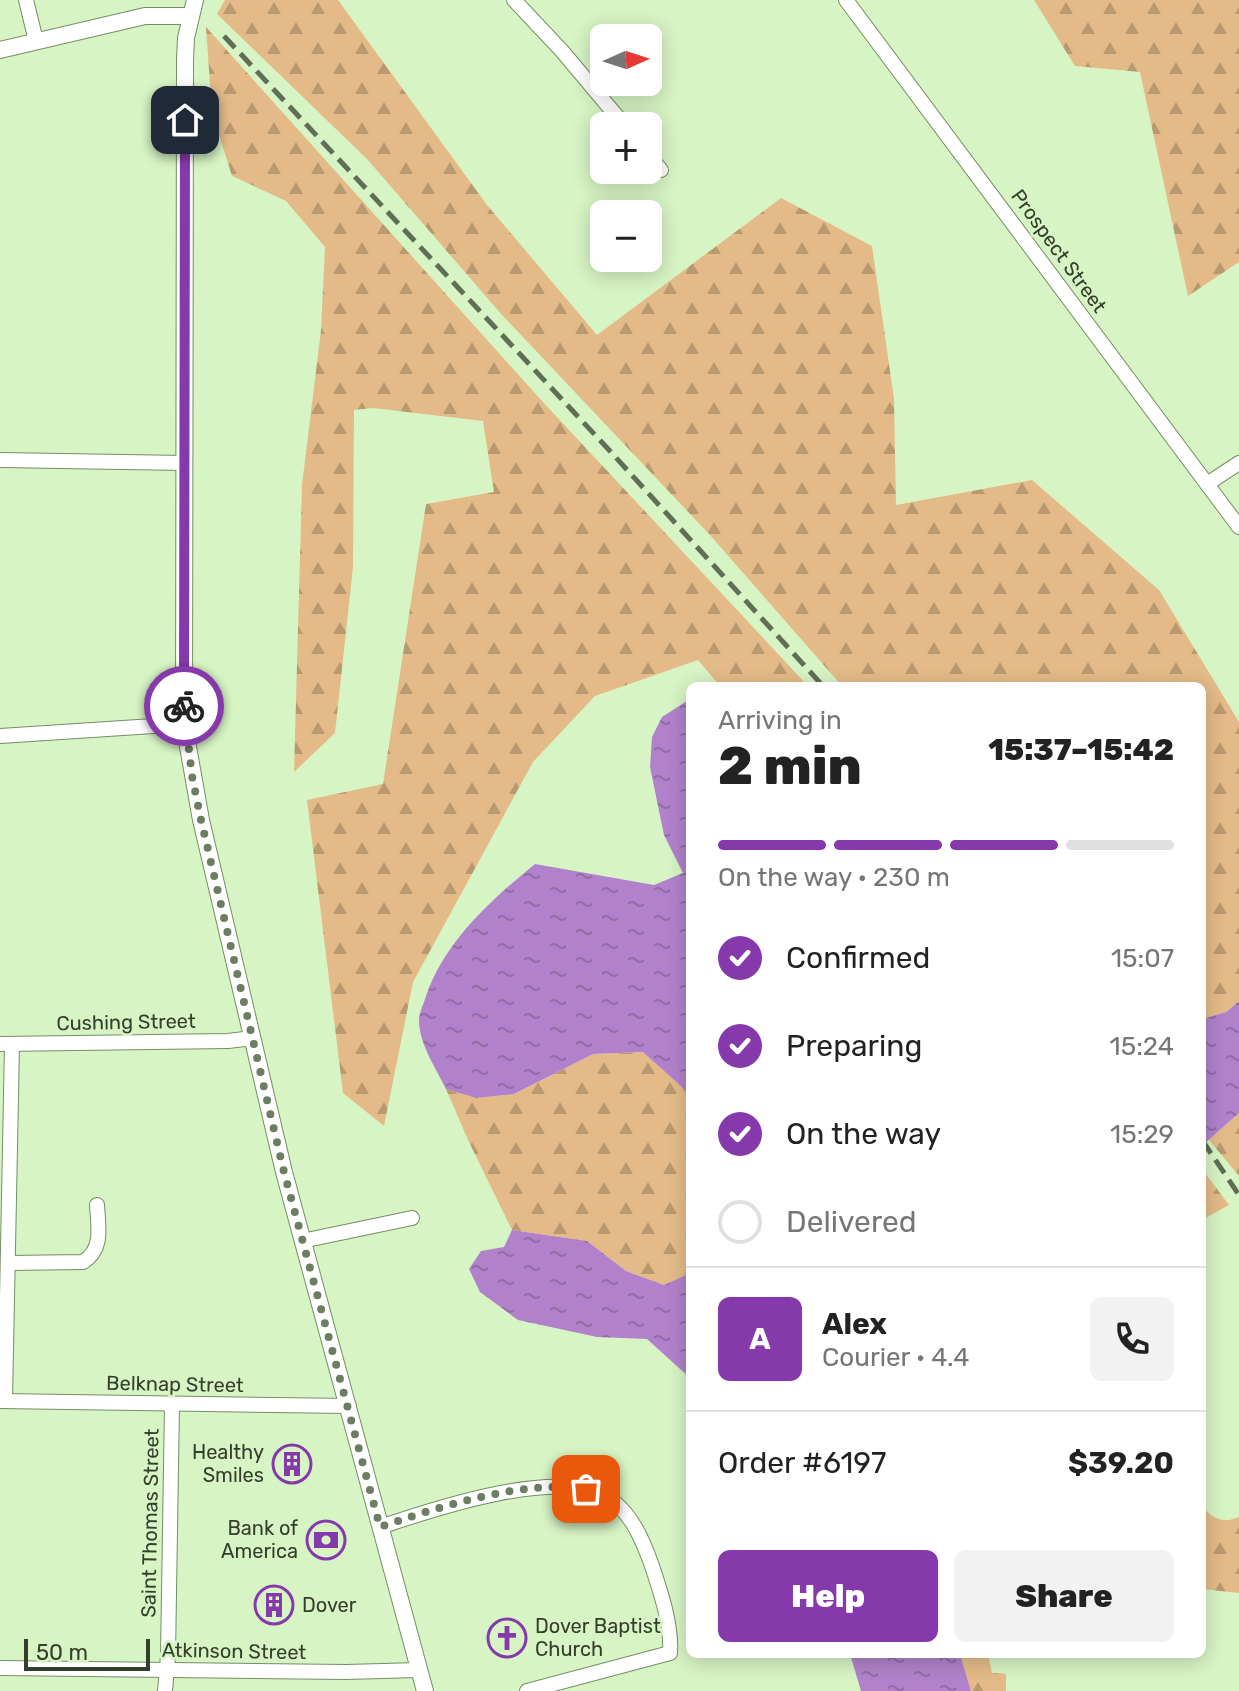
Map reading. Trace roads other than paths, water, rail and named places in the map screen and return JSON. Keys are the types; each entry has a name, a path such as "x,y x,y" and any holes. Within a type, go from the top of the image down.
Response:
{"street":[{"path":"26,0 36,41"},
{"path":"514,0 613,112"},
{"name":"Prospect Street","path":"846,0 1239,527"},
{"path":"0,50 192,8 185,60 184,724 201,820 302,1241 425,1691"},
{"path":"0,460 185,463"},
{"path":"1207,484 1239,463"},
{"path":"0,736 184,724"},
{"name":"Cushing Street","path":"6,1044 253,1038"},
{"path":"3,1401 9,1263 6,1044"},
{"path":"9,1263 83,1262 93,1256 97,1248 97,1205"},
{"path":"302,1241 412,1218"},
{"name":"Belknap Street","path":"3,1401 349,1406"},
{"name":"Saint Thomas Street","path":"165,1691 172,1404"},
{"path":"380,1527 418,1514 536,1487 569,1487 599,1493 629,1516 639,1532 660,1593 670,1653 527,1691"},
{"name":"Atkinson Street","path":"0,1668 419,1670"}],"water":[{"path":"686,702 686,1093 643,1052 593,1054 514,1094 476,1098 446,1089 422,1038 421,1011 445,957 471,923 502,892 535,864 654,885 683,873 664,835 650,767 652,737 662,717"},
{"path":"1239,1001 1239,1113 1206,1142 1206,1018 1226,1012"},
{"path":"512,1230 587,1241 626,1271 664,1285 686,1275 686,1374 647,1339 597,1337 518,1320 480,1292 469,1269 481,1251 504,1247"},
{"path":"851,1658 961,1658 971,1691 861,1691"}],"railway":[{"path":"224,36 610,451 819,682"},
{"path":"1206,1146 1239,1195"}],"place":[{"name":"Healthy Smiles","path":"292,1464"},
{"name":"Bank of America","path":"326,1540"},
{"name":"Dover","path":"274,1605"},
{"name":"Dover Baptist Church","path":"507,1638"}]}
